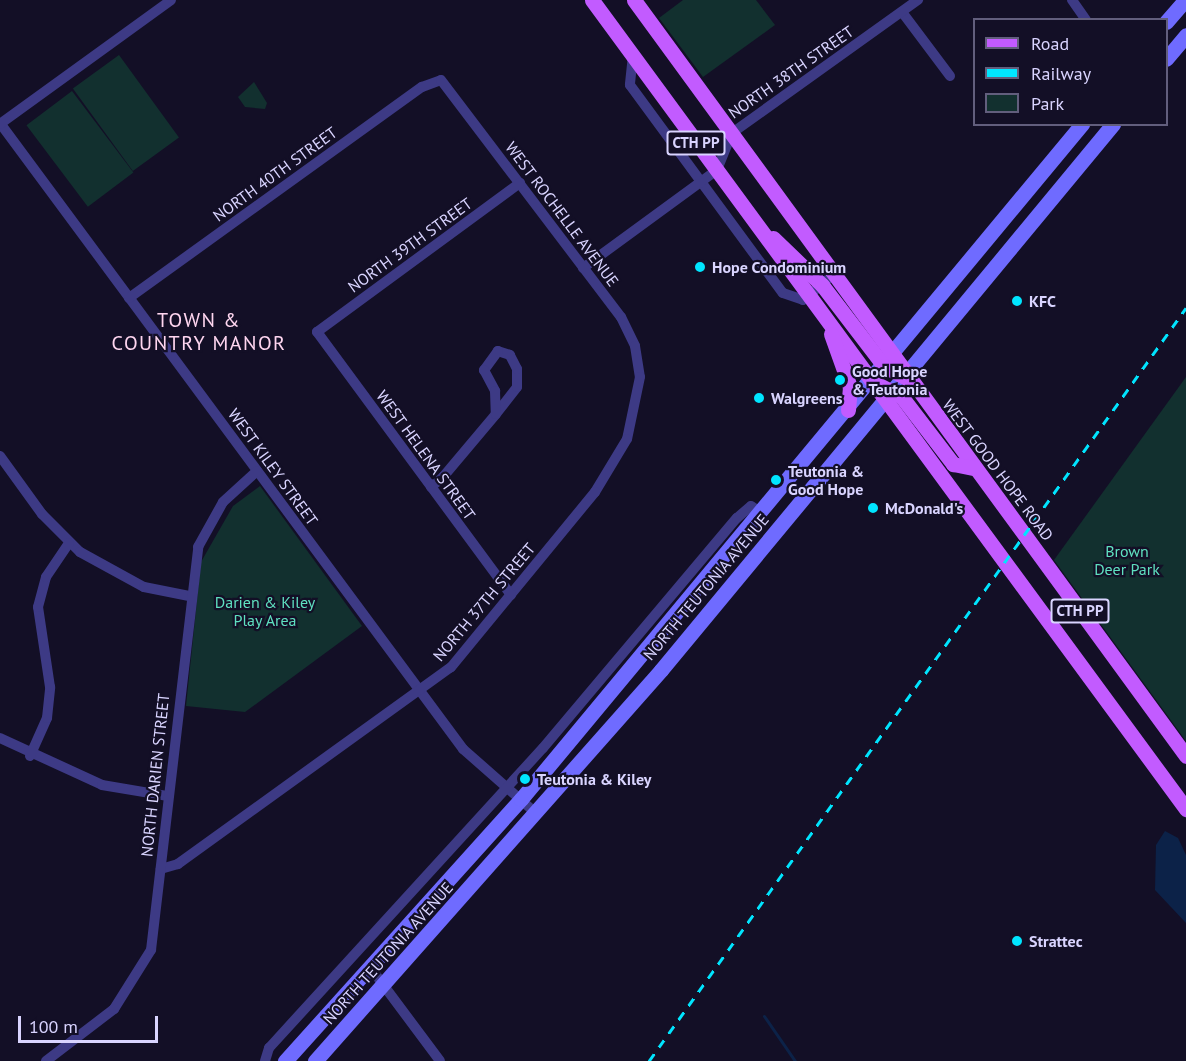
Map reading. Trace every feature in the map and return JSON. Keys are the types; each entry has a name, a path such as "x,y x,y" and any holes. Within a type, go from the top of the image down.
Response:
{"main road":[{"name":"CTH PP","path":"592,0 760,230 803,298 825,317 873,382"},
{"name":"CTH PP","path":"634,0 732,133 827,280"},
{"path":"1168,21 1185,0"},
{"path":"1168,57 1186,35"},
{"name":"NORTH TEUTONIA AVENUE","path":"285,1061 521,799 755,509 873,382 1080,126"},
{"name":"NORTH TEUTONIA AVENUE","path":"315,1061 537,814 907,377 1111,126"},
{"path":"760,230 827,280 888,362 907,377"},
{"path":"825,317 850,387 848,410"},
{"name":"WEST GOOD HOPE ROAD","path":"907,377 1186,756"},
{"path":"873,382 891,396 952,464 973,468"},
{"name":"CTH PP","path":"891,396 1186,809"}],"street":[{"path":"0,124 171,0"},
{"name":"NORTH 38TH STREET","path":"717,170 732,133 918,0"},
{"path":"1072,0 1085,18"},
{"path":"902,12 950,76"},
{"path":"633,55 630,85 783,293 803,298 827,280"},
{"name":"WEST ROCHELLE AVENUE","path":"441,80 621,317 635,346 640,377"},
{"name":"NORTH 40TH STREET","path":"129,298 422,87 441,80"},
{"name":"WEST KILEY STREET","path":"0,124 463,749 537,814"},
{"path":"583,268 717,170"},
{"name":"NORTH 39TH STREET","path":"317,332 520,183"},
{"name":"WEST HELENA STREET","path":"317,332 511,595"},
{"path":"431,487 496,414 517,387 517,369 510,355 498,351 484,370 495,391 496,414"},
{"name":"NORTH 37TH STREET","path":"161,869 178,864 420,692 451,667 595,492 627,439 640,377"},
{"path":"0,456 69,543 106,571 144,587 189,596"},
{"name":"NORTH DARIEN STREET","path":"46,1061 114,1008 137,979 150,950 161,869 189,596 203,538 223,502 257,471"},
{"name":"NORTH TEUTONIA AVENUE","path":"265,1061 269,1048 508,788 755,509"},
{"path":"30,756 46,718 50,687 38,607 46,577 69,543"},
{"path":"0,738 30,756 102,785 168,796"},
{"path":"370,967 440,1061"}],"green space":[{"path":"683,0 756,0 775,25 703,77 659,18"},
{"path":"119,55 179,138 133,171 73,89"},
{"path":"254,82 267,103 265,109 245,107 238,97"},
{"path":"72,91 133,172 88,207 26,125"},
{"name":"Brown Deer Park","path":"1186,377 1186,741 1054,560"},
{"name":"Darien & Kiley Play Area","path":"260,486 362,626 245,712 186,706 201,562 233,506"}],"water":[{"path":"1165,831 1178,838 1186,855 1186,923 1155,890 1156,845"}],"waterway":[{"path":"764,1016 795,1061"}],"railway":[{"path":"649,1061 1186,308"}],"place":[{"name":"Hope Condominium","path":"700,267"},
{"name":"KFC","path":"1017,301"},
{"name":"Good Hope & Teutonia","path":"840,380"},
{"name":"Walgreens","path":"759,398"},
{"name":"Teutonia & Good Hope","path":"776,480"},
{"name":"McDonald's","path":"873,508"},
{"name":"Teutonia & Kiley","path":"525,779"},
{"name":"Strattec","path":"1017,941"}],"district":[{"name":"TOWN & COUNTRY MANOR","path":"199,332"}]}
